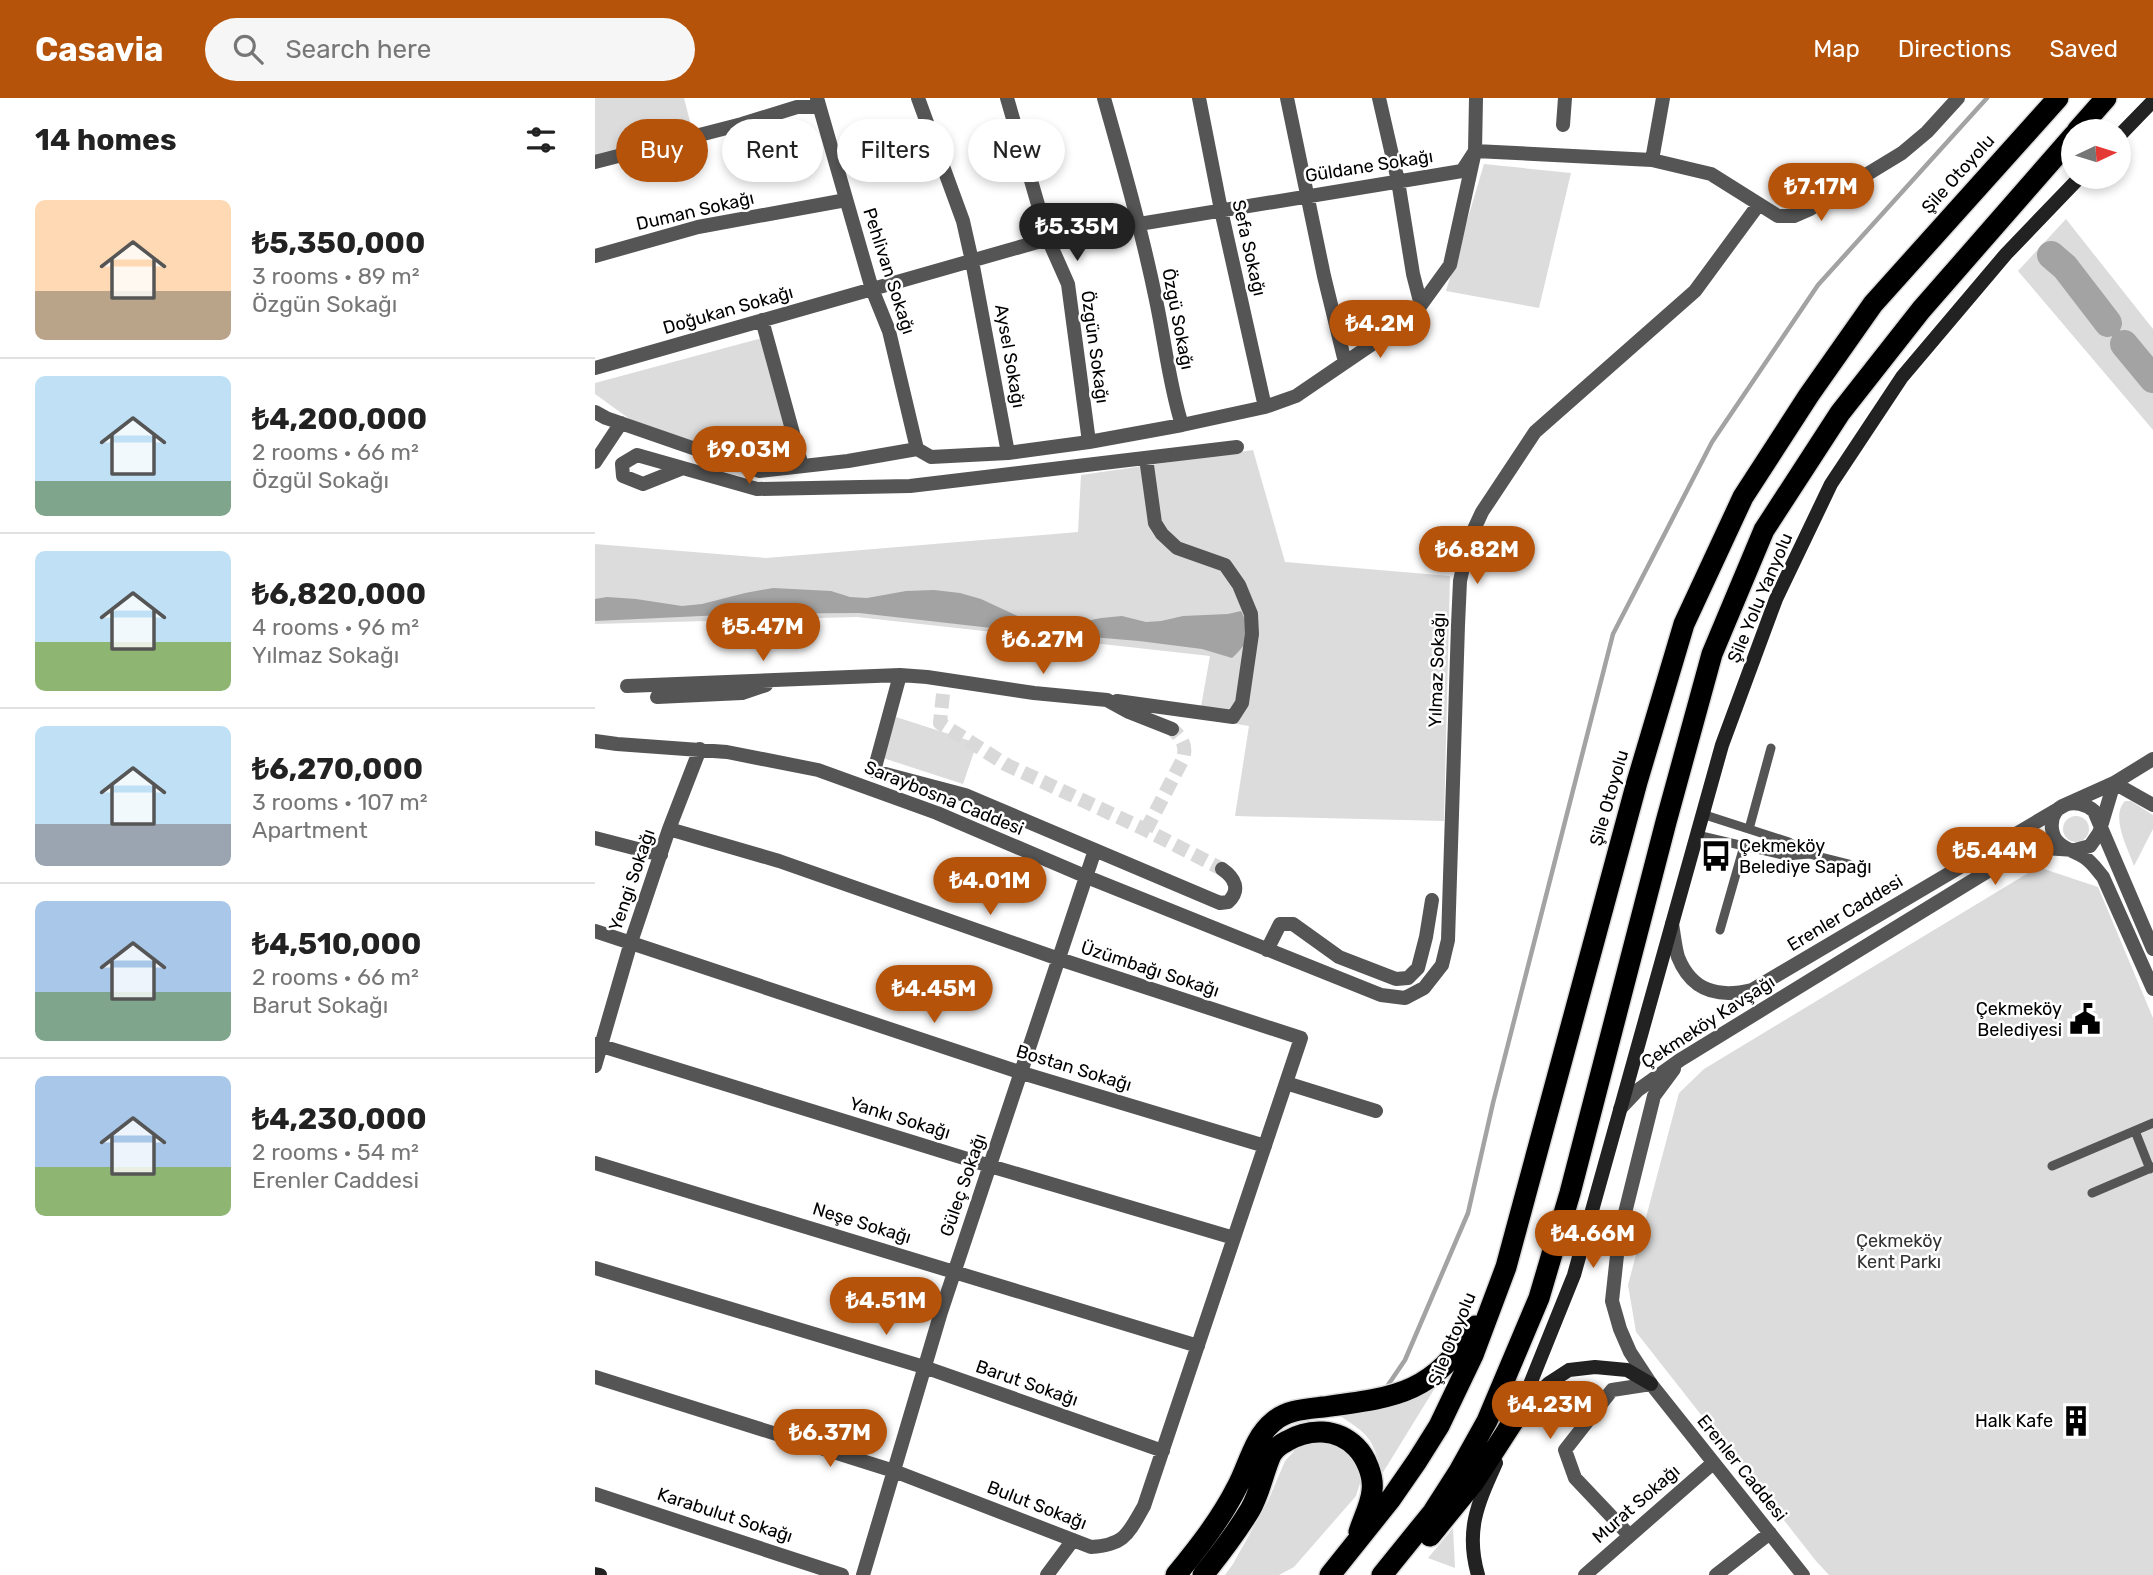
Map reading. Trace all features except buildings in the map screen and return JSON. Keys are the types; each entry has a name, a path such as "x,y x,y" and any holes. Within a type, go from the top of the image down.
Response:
{"highway":[{"name":"Şile Otoyolu","path":"1330,1575 1390,1500 1439,1426 1473,1355 1500,1281 1637,782 1684,624 1743,497 1809,394 1873,304 2058,98"},
{"path":"2087,119 2106,98"},
{"path":"1382,1575 1433,1512 1458,1473 1487,1421 1539,1298 1570,1193 1711,654 1764,530 1840,412 1921,310 2061,149"},
{"path":"1177,1575 1237,1489 1263,1433 1273,1422 1286,1414 1304,1409 1389,1397 1426,1380 1445,1367 1461,1348 1500,1281"},
{"path":"1382,1575 1409,1556 1437,1530 1474,1482 1518,1414"},
{"path":"1203,1575 1252,1506 1272,1452 1300,1434 1333,1433 1353,1444 1366,1462 1372,1491 1355,1546"}],"main road":[{"path":"2131,124 2153,101"},
{"name":"Şile Yolu Yanyolu","path":"1621,1109 1722,745 1776,599 1831,484 1902,377 2006,254 2068,189"},
{"name":"Çekmeköy Kavşağı","path":"1478,1575 1472,1533 1474,1516 1574,1275 1621,1109"},
{"path":"1518,1414 1549,1383 1569,1370 1595,1367 1627,1370 1651,1384"},
{"path":"595,1574 600,1575"}],"street":[{"name":"Aysel Sokağı","path":"918,98 963,221 1008,453"},
{"name":"Özgün Sokağı","path":"1007,98 1048,239 1067,284 1089,442"},
{"name":"Özgü Sokağı","path":"1104,98 1139,224 1174,400 1182,425"},
{"name":"Sefa Sokağı","path":"1199,98 1265,407"},
{"path":"1286,98 1345,362"},
{"path":"1379,98 1398,181 1413,274 1421,305"},
{"path":"595,412 621,424 759,471 848,461 917,449 931,457 1008,453 1089,442 1265,407 1296,396 1387,334 1421,305 1450,265 1475,151 1476,98"},
{"path":"1563,125 1565,98"},
{"path":"1652,160 1663,98"},
{"path":"1475,151 1652,160 1711,174 1779,216 1786,217 1803,214 1902,153 1927,132 1958,98"},
{"path":"595,162 817,102"},
{"name":"Pehlivan Sokağı","path":"817,102 872,289 889,331 917,449"},
{"name":"Güldane Sokağı","path":"872,289 1048,239 1462,171 1475,151"},
{"name":"Duman Sokağı","path":"595,256 698,227 846,200"},
{"name":"Yılmaz Sokağı","path":"1381,995 1405,998 1424,988 1442,965 1448,940 1460,581 1469,540 1482,512 1535,432 1695,291 1759,204"},
{"name":"Doğukan Sokağı","path":"595,368 872,289"},
{"path":"762,320 802,466"},
{"path":"595,462 621,424"},
{"path":"683,468 757,489 896,487 1237,447"},
{"path":"627,686 900,675 944,686 1107,700 1233,717 1242,703 1252,634 1251,614 1239,585 1224,565 1177,548 1162,534 1155,523 1146,458"},
{"path":"900,675 874,771 965,795 1220,903 1228,902 1235,892 1235,884 1230,874 1222,869"},
{"path":"657,697 742,693 784,680"},
{"path":"1107,700 1129,712 1173,729"},
{"name":"Saraybosna Caddesi","path":"595,741 727,752 818,770 937,813 1087,877 1381,995"},
{"name":"Yengi Sokağı","path":"595,1066 598,1045 631,942 669,830 700,750"},
{"path":"2100,825 2114,783 2153,759"},
{"path":"2114,783 2153,806"},
{"name":"Erenler Caddesi","path":"1672,924 1678,957 1693,983 1710,991 1733,995 1752,990 2065,805 2114,783"},
{"path":"2153,949 2094,811 2081,803 2065,805 2058,809 2052,824 2055,839 2091,862 2103,877 2153,989"},
{"name":"Çekmeköy Kavşağı","path":"1621,1109 1638,1090 1680,1060 1993,867 2027,852 2044,848 2075,850 2090,846 2099,833 2100,825"},
{"name":"Üzümbağı Sokağı","path":"669,830 779,861 1059,959 1301,1038"},
{"path":"595,838 661,855"},
{"name":"Güleç Sokağı","path":"863,1575 954,1272 1095,850"},
{"path":"1267,950 1280,924 1293,924 1339,957 1396,979 1408,978 1418,968 1432,900"},
{"name":"Bostan Sokağı","path":"595,931 1022,1073 1265,1146"},
{"name":"Bulut Sokağı","path":"595,1377 894,1471 1091,1547 1113,1545 1130,1530 1144,1506 1301,1038"},
{"name":"Yankı Sokağı","path":"598,1045 1234,1238"},
{"name":"Erenler Caddesi","path":"1680,1060 1654,1096 1619,1237 1612,1301 1630,1352 1651,1384 1803,1575"},
{"path":"1286,1083 1376,1111"},
{"name":"Neşe Sokağı","path":"595,1163 1198,1346"},
{"name":"Barut Sokağı","path":"595,1268 924,1367 1163,1451"},
{"path":"1629,1535 1575,1478 1565,1450 1612,1390 1651,1384"},
{"name":"Murat Sokağı","path":"1584,1575 1713,1463"},
{"name":"Karabulut Sokağı","path":"595,1494 842,1575"},
{"path":"1716,1575 1770,1533"},
{"path":"1047,1575 1073,1540"}],"lane":[{"path":"1749,829 1771,748"},
{"path":"1702,814 1789,842 1809,855"},
{"path":"1757,849 1761,833"},
{"path":"1697,835 1787,856 1809,855 1849,864"},
{"path":"1720,930 1744,846"},
{"path":"2052,1166 2153,1123"},
{"path":"2092,1193 2151,1168 2135,1131"}],"green space":[{"path":"595,98 684,98 689,119 616,119 616,160 595,166"},
{"path":"1484,164 1571,173 1539,308 1446,291"},
{"path":"2066,219 2153,329 2153,430 2018,271"},
{"path":"766,337 798,463 747,459 649,433 595,394 595,383"},
{"path":"1253,450 1285,562 1450,576 1444,821 1235,816 1249,726 1199,718 1210,656 857,617 595,624 595,544 766,558 1078,532 1081,475"},
{"path":"896,717 977,743 963,784 883,758"},
{"path":"2125,801 2131,801 2153,815 2153,829 2134,866 2120,824 2119,815"},
{"path":"2076,816 2085,820 2089,829 2085,838 2076,842 2067,838 2063,829 2067,820"},
{"name":"Çekmeköy Kent Parkı","path":"2038,867 2098,887 2153,1018 2153,1575 1829,1575 1636,1332 1628,1285 1679,1093 1704,1069"},
{"path":"1438,1383 1382,1474 1368,1438 1337,1414"},
{"path":"1312,1441 1342,1445 1355,1461 1361,1480 1356,1496 1294,1567 1279,1575 1225,1575 1268,1501 1285,1461 1297,1448"},
{"path":"1453,1528 1455,1568 1428,1558"}],"shaded area":[{"path":"773,588 831,591 850,597 867,598 906,591 960,593 981,599 1026,620 1072,624 1122,616 1146,622 1241,611 1248,636 1243,647 1232,658 1202,649 1139,641 859,613 744,614 595,621 595,599 636,599 682,606"}],"waterway":[{"path":"1386,1388 1405,1360 1468,1213 1493,1103 1613,634 1712,442 1818,285 1987,98"},
{"path":"2051,255 2065,267 2108,323"},
{"path":"2124,344 2153,379"}],"tunnel":[{"path":"943,694 940,723 1007,765 1222,869"},
{"path":"1146,830 1183,759 1183,742 1172,729"}],"place":[{"name":"Çekmeköy Belediye Sapağı","path":"1716,856"},
{"name":"Çekmeköy Belediyesi","path":"2085,1019"},
{"name":"Halk Kafe","path":"2076,1421"}]}
